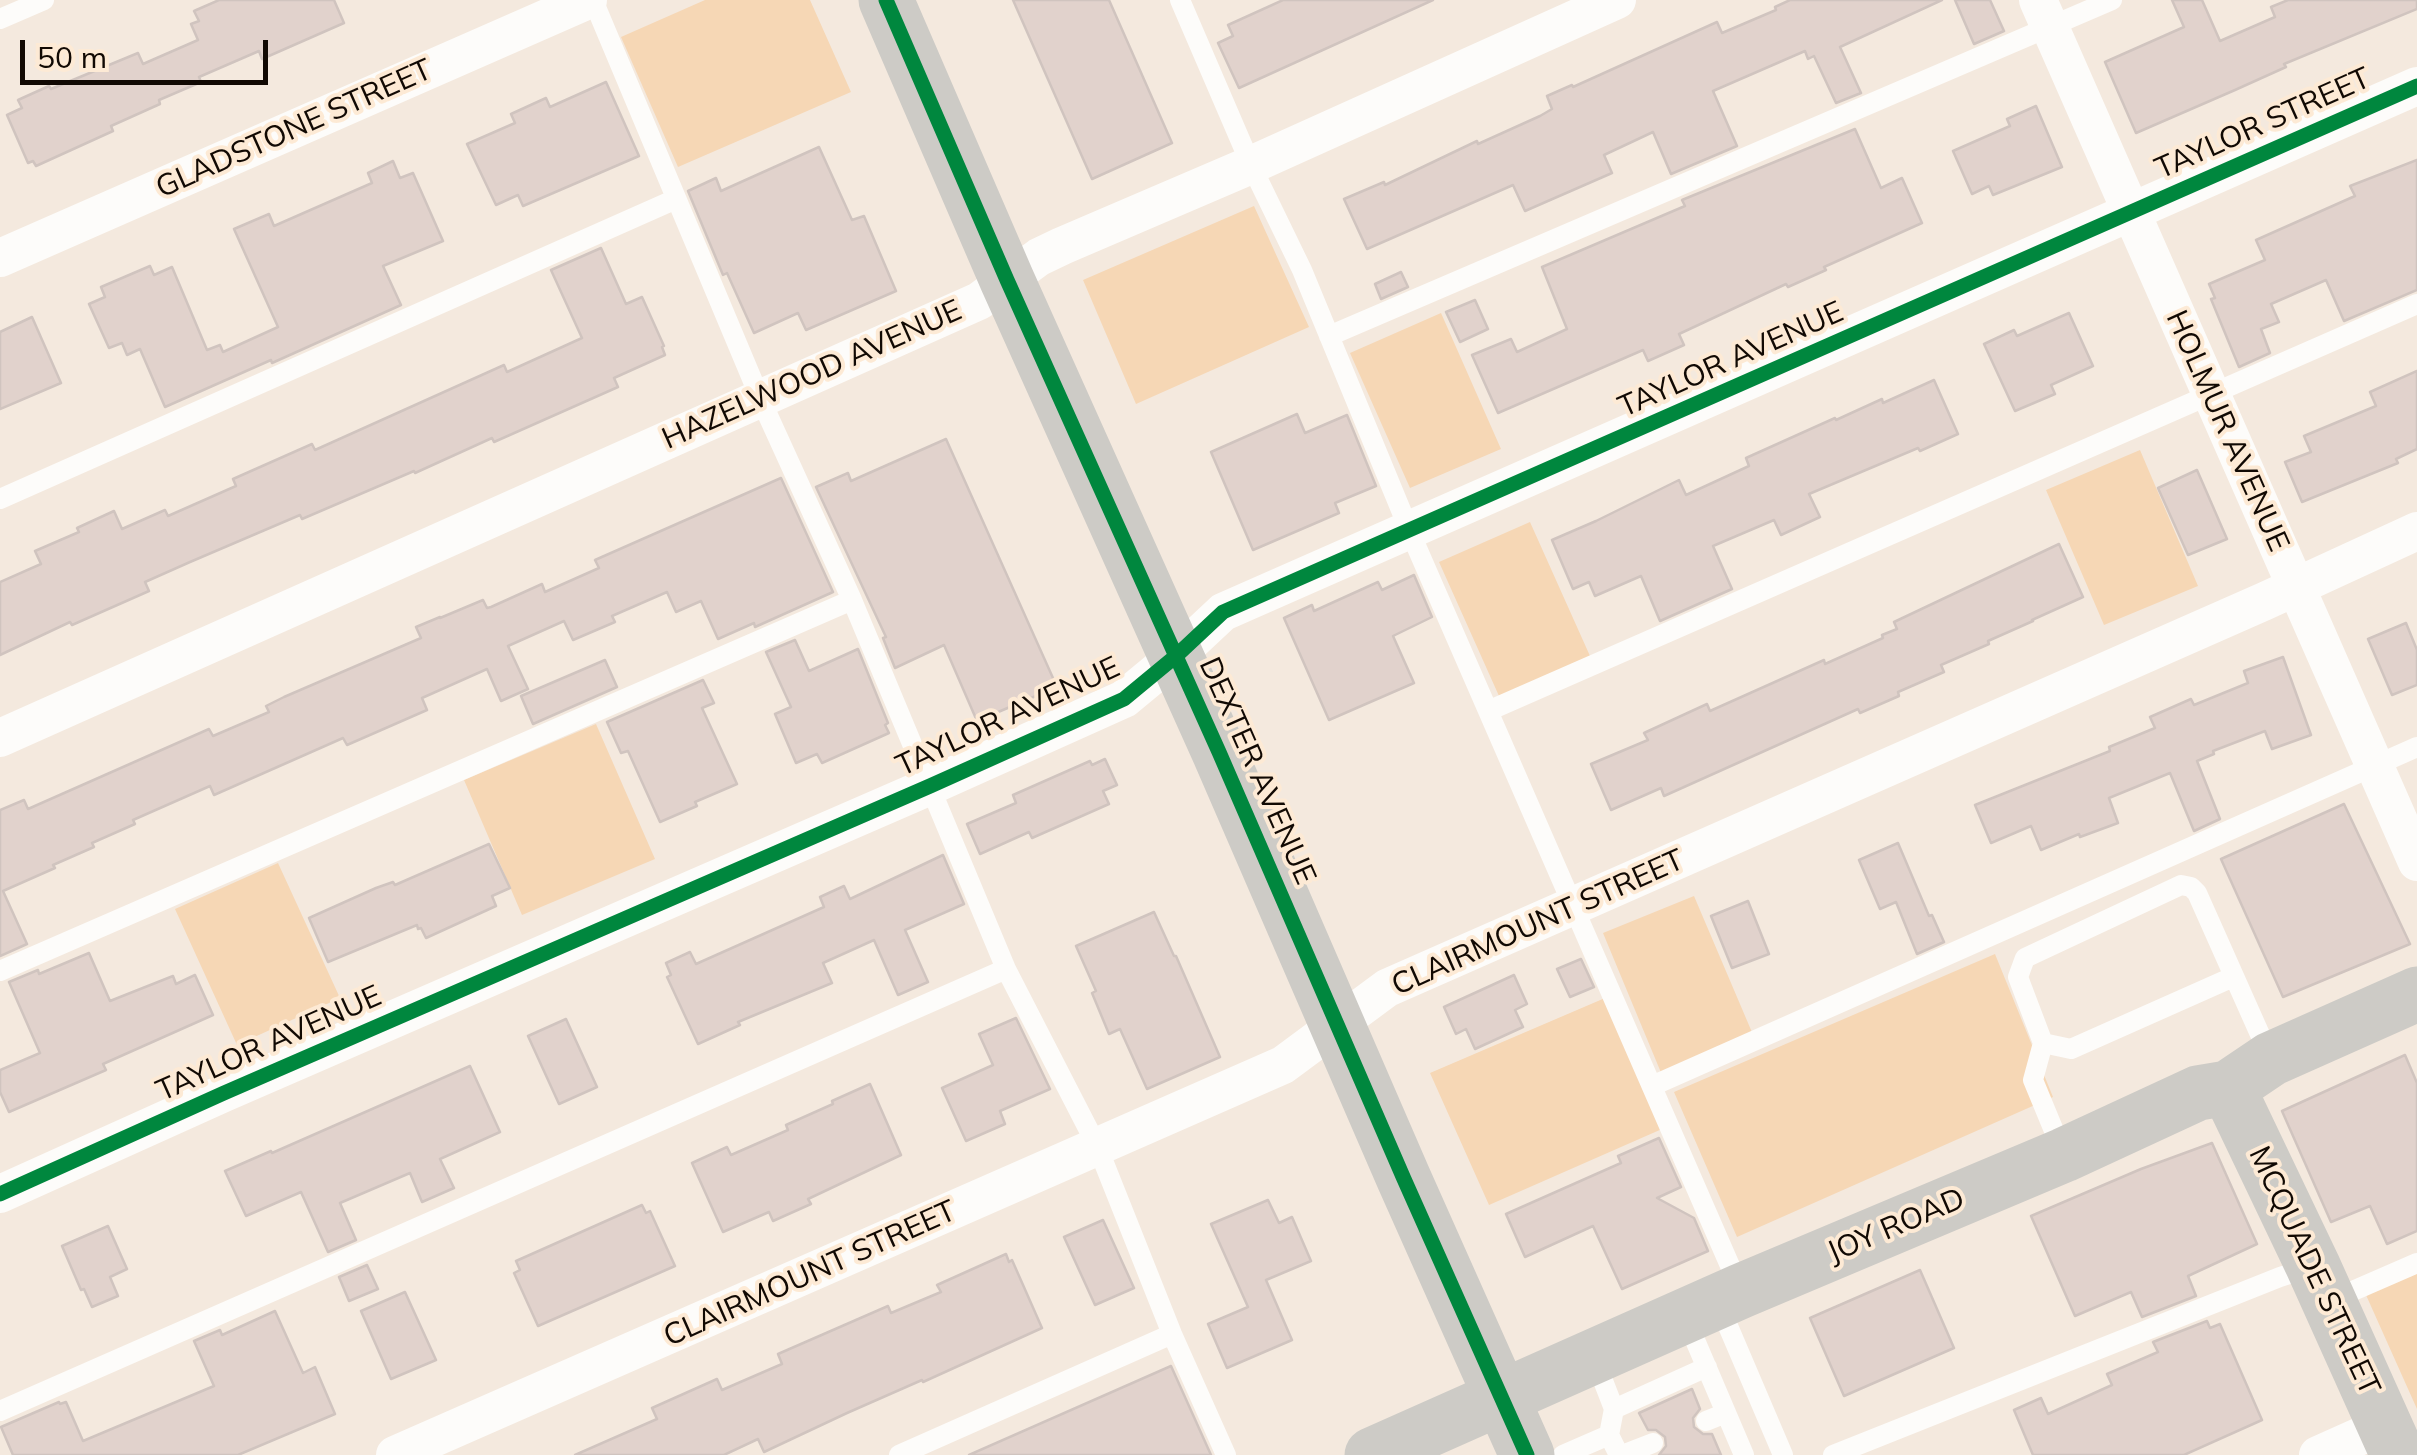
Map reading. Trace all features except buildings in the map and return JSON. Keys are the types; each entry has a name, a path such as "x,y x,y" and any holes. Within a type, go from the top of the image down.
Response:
{"street":[{"name":"GLADSTONE STREET","path":"0,258 590,0"},
{"name":"DEXTER AVENUE","path":"886,0 1528,1455"},
{"name":"HAZELWOOD AVENUE","path":"0,738 980,301 1039,256 1617,0"},
{"name":"HOLMUR AVENUE","path":"2044,13 2417,862"},
{"name":"TAYLOR STREET","path":"2132,212 2417,86"},
{"name":"TAYLOR AVENUE","path":"0,1194 1124,699 1223,612 2132,212"},
{"name":"CLAIRMOUNT STREET","path":"396,1455 1283,1065 1387,988 2417,531"},
{"name":"JOY ROAD","path":"1379,1454 1715,1303 2250,1074 2417,994"},
{"name":"MCQUADE STREET","path":"2250,1074 2321,1284 2391,1440"},
{"path":"2318,1455 2391,1440"}],"lane":[{"path":"0,20 44,0"},
{"path":"590,0 760,398 852,600 1006,969 1098,1148 1172,1334 1226,1455"},
{"path":"1180,0 1302,270 1410,532 1652,1086 1715,1303 1783,1455"},
{"path":"1329,336 2044,13 2112,0"},
{"path":"0,498 676,199"},
{"path":"1488,710 2417,304"},
{"path":"0,971 852,600"},
{"path":"1652,1086 2417,748"},
{"path":"2064,1156 2033,1080 2043,1043 2018,977 2024,958 2181,885 2197,893 2233,977 2250,1074"},
{"path":"0,1411 1006,969"},
{"path":"2043,1043 2070,1049 2233,977"},
{"path":"1833,1455 2280,1277 2321,1284 2417,1263"},
{"path":"1715,1303 1707,1367 1744,1455"},
{"path":"899,1455 1172,1334"},
{"path":"1594,1357 1614,1409 1609,1435 1620,1455 1653,1442"},
{"path":"1614,1409 1707,1367"},
{"path":"1706,1421 1726,1413"},
{"path":"1562,1455 1609,1435"}],"shaded area":[{"path":"705,0 810,0 851,92 678,167 621,37"},
{"path":"1254,206 1309,327 1136,404 1083,280"},
{"path":"1441,313 1501,449 1410,488 1350,353"},
{"path":"2140,450 2198,586 2104,625 2046,490"},
{"path":"1530,522 1590,656 1499,696 1439,562"},
{"path":"596,724 655,859 522,915 464,780"},
{"path":"278,863 340,998 237,1045 175,909"},
{"path":"1694,896 1754,1037 1662,1075 1603,933"},
{"path":"1995,954 2053,1097 1737,1237 1674,1092"},
{"path":"1605,998 1662,1129 1489,1205 1430,1073"},
{"path":"2417,1272 2417,1409 2366,1295"}],"cycle path":[{"path":"886,0 1527,1455"},
{"path":"0,1194 1124,699 1223,612 2417,86"}]}
